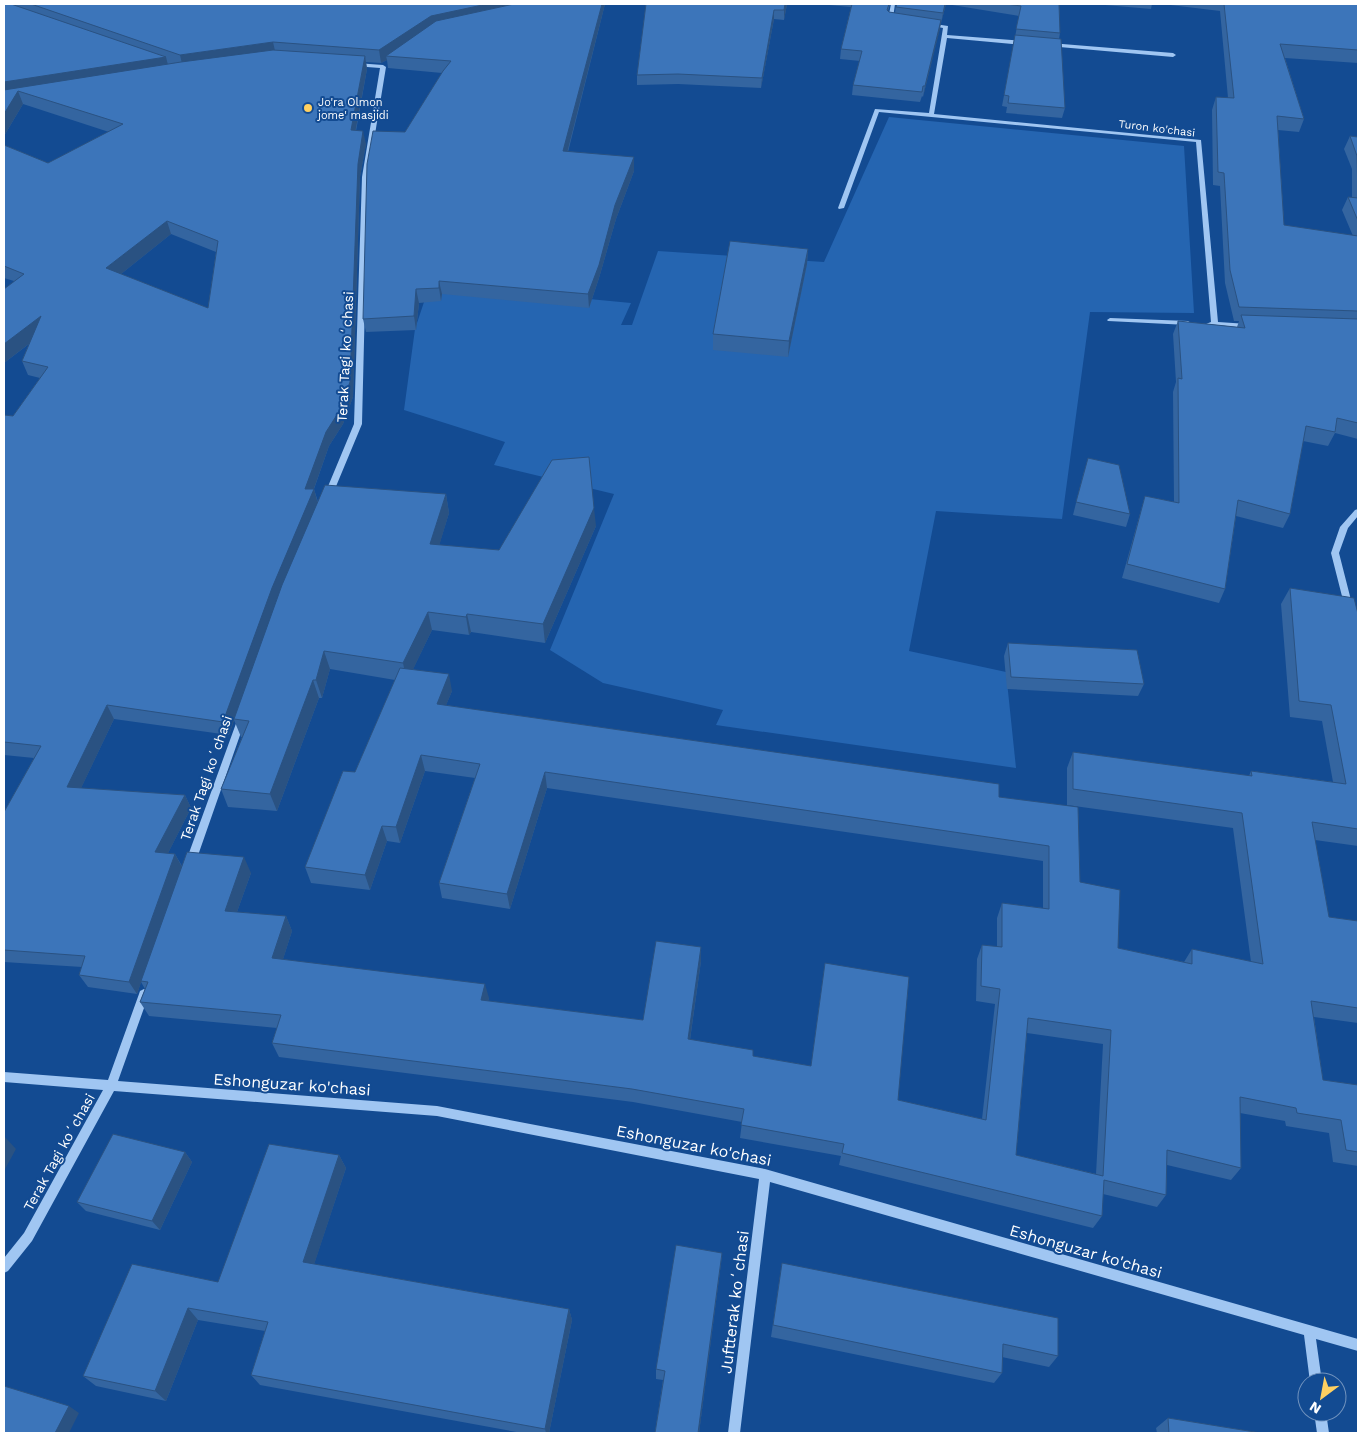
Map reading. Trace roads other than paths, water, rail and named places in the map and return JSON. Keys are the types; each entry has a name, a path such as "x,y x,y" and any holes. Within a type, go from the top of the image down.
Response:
{"street":[{"path":"893,4 890,19 899,20"},
{"path":"841,208 877,110 931,116 946,26 928,24"},
{"path":"945,36 1034,44"},
{"path":"1044,44 1174,55"},
{"name":"Terak Tagi koʻchasi","path":"324,505 358,424 365,177 387,64 354,65"},
{"name":"Turon ko'chasi","path":"931,116 1199,141 1215,325"},
{"path":"1110,320 1196,324"},
{"path":"1205,324 1256,326"},
{"path":"1351,614 1335,553 1344,527 1358,512"},
{"name":"Terak Tagi koʻchasi","path":"187,873 246,705"},
{"name":"Terak Tagi koʻchasi","path":"4,1267 28,1237 111,1086 147,984"},
{"name":"Eshonguzar ko'chasi","path":"4,1077 437,1111 765,1175 1358,1345"},
{"name":"Juftterak koʻchasi","path":"734,1433 765,1175"},
{"path":"1309,1331 1315,1372"}],"place":[{"name":"Jo'ra Olmon jome' masjidi","path":"308,108"}]}
